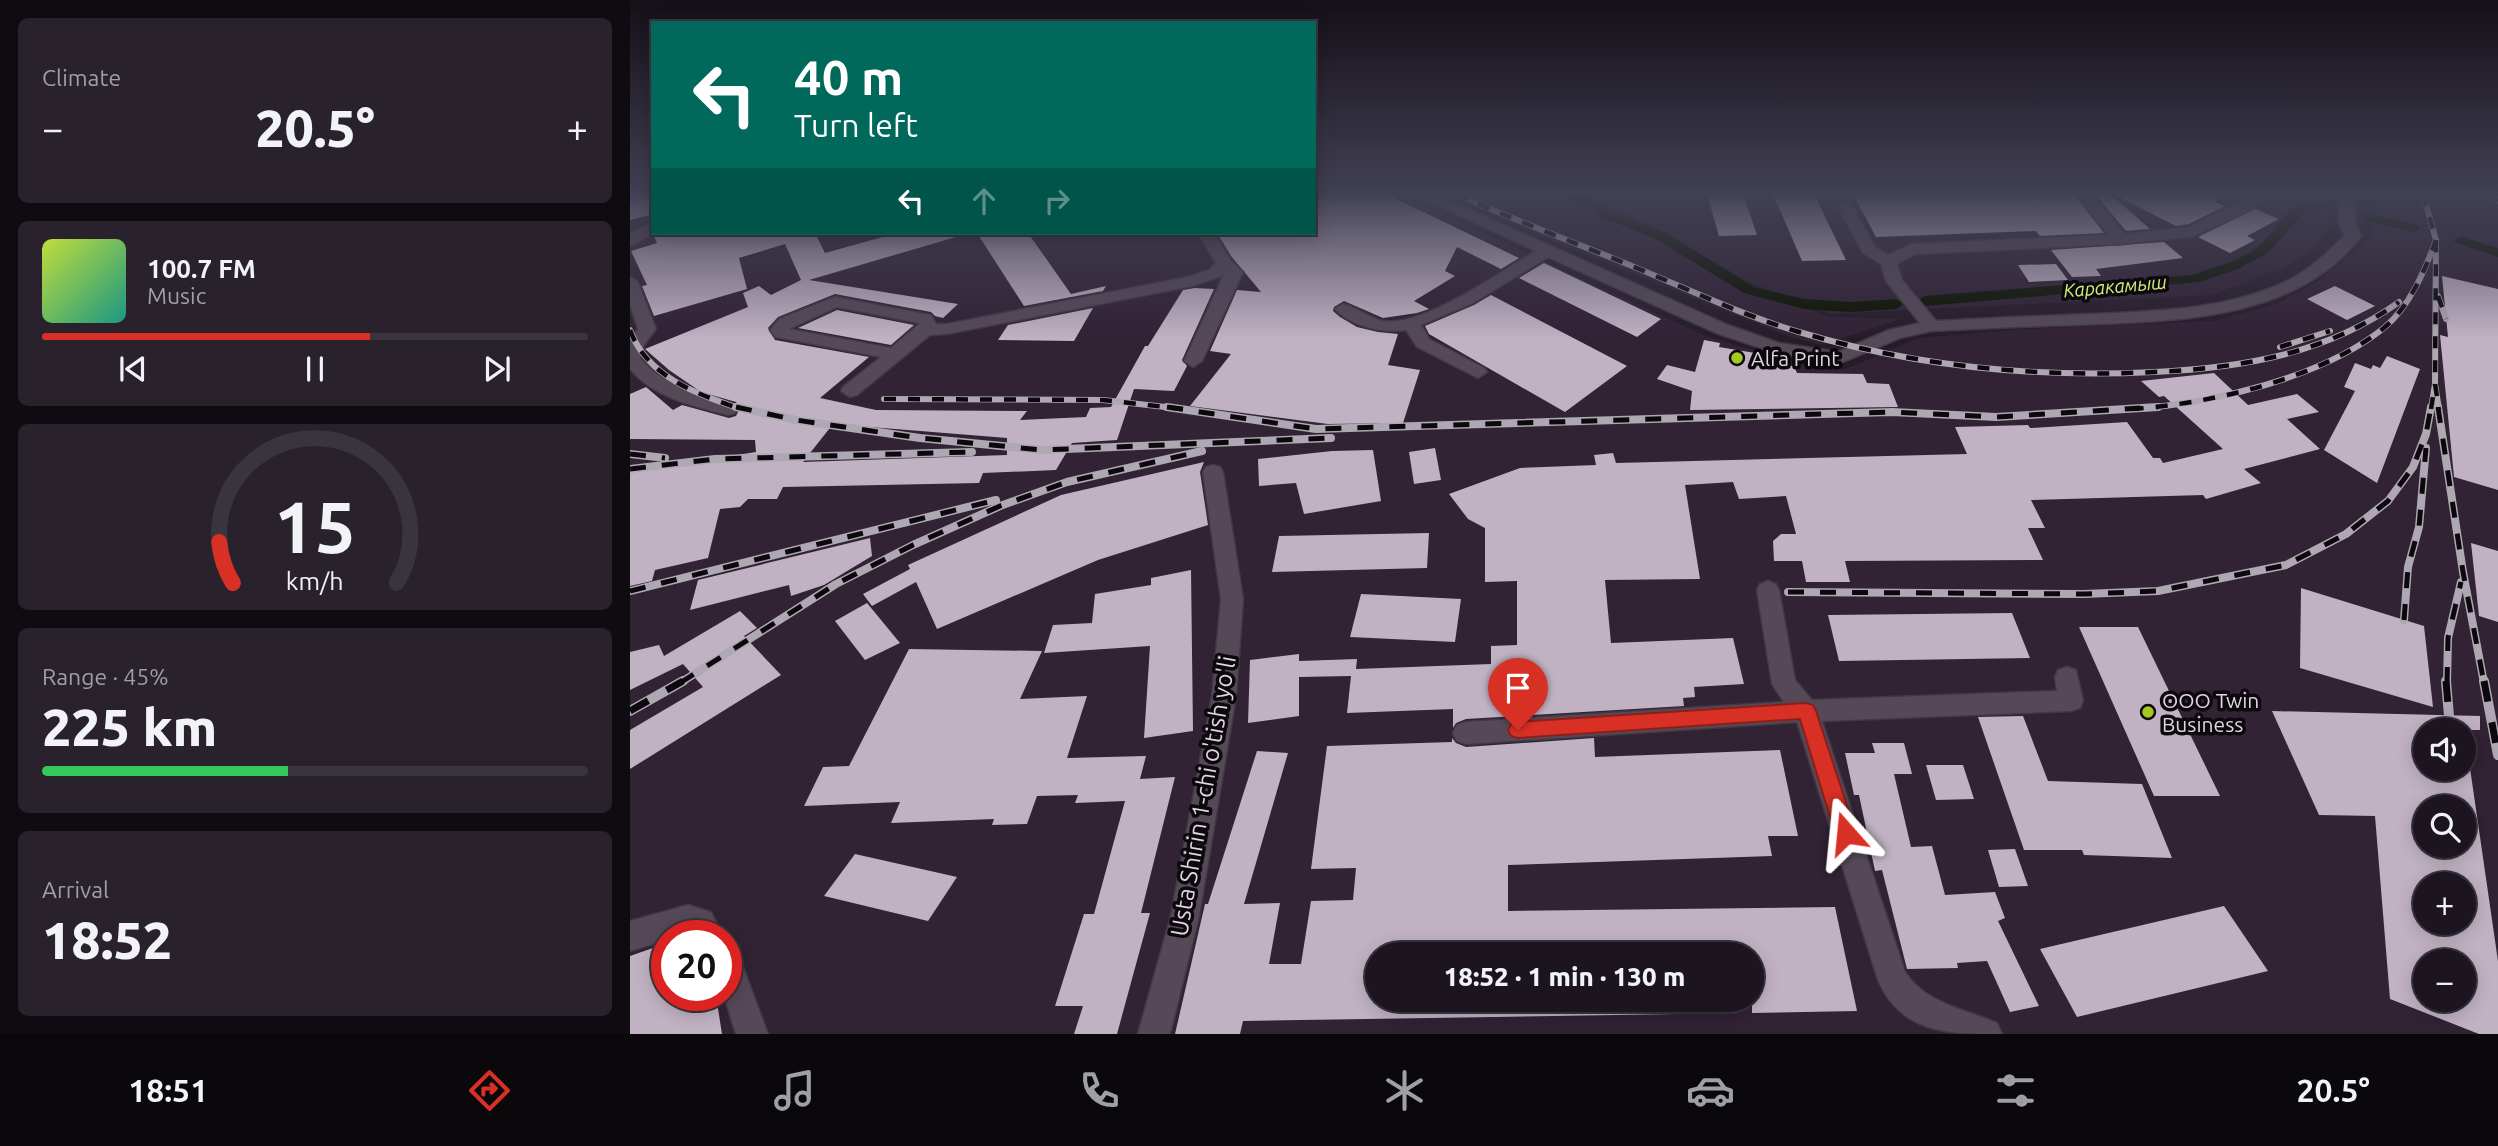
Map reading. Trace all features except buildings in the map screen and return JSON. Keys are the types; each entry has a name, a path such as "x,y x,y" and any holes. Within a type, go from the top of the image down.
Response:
{"street":[{"path":"1194,361 1235,272 1225,264 1212,242"},
{"path":"1528,242 1721,329 1776,348 1840,358 1895,334 1931,326 2179,315 2258,298 2293,285 2326,265 2348,242"},
{"path":"1865,242 1869,250 1888,262 1894,281 1931,326"},
{"path":"1888,262 1912,249 2053,242"},
{"path":"1343,309 1385,326 1412,324 1443,311 1547,251"},
{"path":"925,330 947,329 1192,281 1215,273 1225,264"},
{"path":"630,282 647,329 635,344 631,359 639,371 685,398 728,409"},
{"path":"850,391 892,354 925,330 928,324 925,319 835,302 785,323 779,330 781,333 892,354"},
{"path":"1412,324 1423,343 1478,372"},
{"name":"Usta Shirin 1-chi o'tish yo'li","path":"1154,1034 1185,916 1224,696 1232,599 1213,472"},
{"path":"1768,590 1784,684 1806,711 1893,980 1905,999 1923,1010 1986,1034"},
{"path":"1466,733 1806,711 2071,701 2067,677"},
{"path":"630,936 651,930"},
{"path":"742,1005 752,1034"}],"shaded area":[{"path":"630,242 1503,242 1703,335 1802,365 1846,369 1918,338 2009,330 2214,321 2277,304 2317,282 2366,242 2498,242 2498,1034 630,1034"},
{"path":"1555,242 1671,242 1750,287 1829,317 1901,319 1822,345 1788,336"},
{"path":"1678,242 2317,242 2311,251 2284,268 2213,295 1829,314 1749,282"}],"waterway":[{"name":"Каракамыш","path":"1671,242 1749,290 1804,304 1850,307 1896,304"},
{"name":"Каракамыш","path":"1925,301 2194,279 2233,266 2263,250 2270,242"},
{"name":"Каракамыш","path":"2467,242 2498,253"}],"railway":[{"path":"1573,242 1735,310 1799,332 1842,344 1930,361 2019,371 2154,372 2251,362 2313,346 2371,320 2399,302"},
{"path":"2143,408 2196,401 2264,385 2330,361 2360,345 2385,327 2402,309 2422,275 2435,242"},
{"path":"2435,384 2436,242"},
{"path":"2438,296 2446,319"},
{"path":"630,330 648,360 675,382 741,409"},
{"path":"2280,347 2330,331"},
{"path":"2431,409 2435,384"},
{"path":"2435,384 2439,409"},
{"path":"884,399 1103,400 1173,408"},
{"path":"736,407 796,420 920,438 1042,450 1331,438"},
{"path":"1167,407 1173,408"},
{"path":"2143,408 2158,407"},
{"path":"1788,592 2084,594 2158,591 2286,565 2346,534 2388,501 2413,467 2426,434 2431,407"},
{"path":"2438,407 2463,572 2484,683"},
{"path":"1173,408 1183,409"},
{"path":"1173,408 1316,429 1892,412 1996,417 2143,408"},
{"path":"2132,409 2143,408"},
{"path":"2404,620 2408,567 2419,527 2426,448"},
{"path":"680,683 836,584 913,545 1000,506 1067,482 1202,451"},
{"path":"630,469 715,459 972,452"},
{"path":"630,454 665,458"},
{"path":"630,591 996,500"},
{"path":"2447,683 2448,638 2461,582"},
{"path":"630,711 683,681"},
{"path":"2446,681 2449,716"},
{"path":"2484,681 2498,755"}],"place":[{"name":"Alfa Print","path":"1737,358"},
{"name":"ООО Twin Business","path":"2148,712"}],"route":[{"path":"1518,730 1806,711 1846,833"}]}
